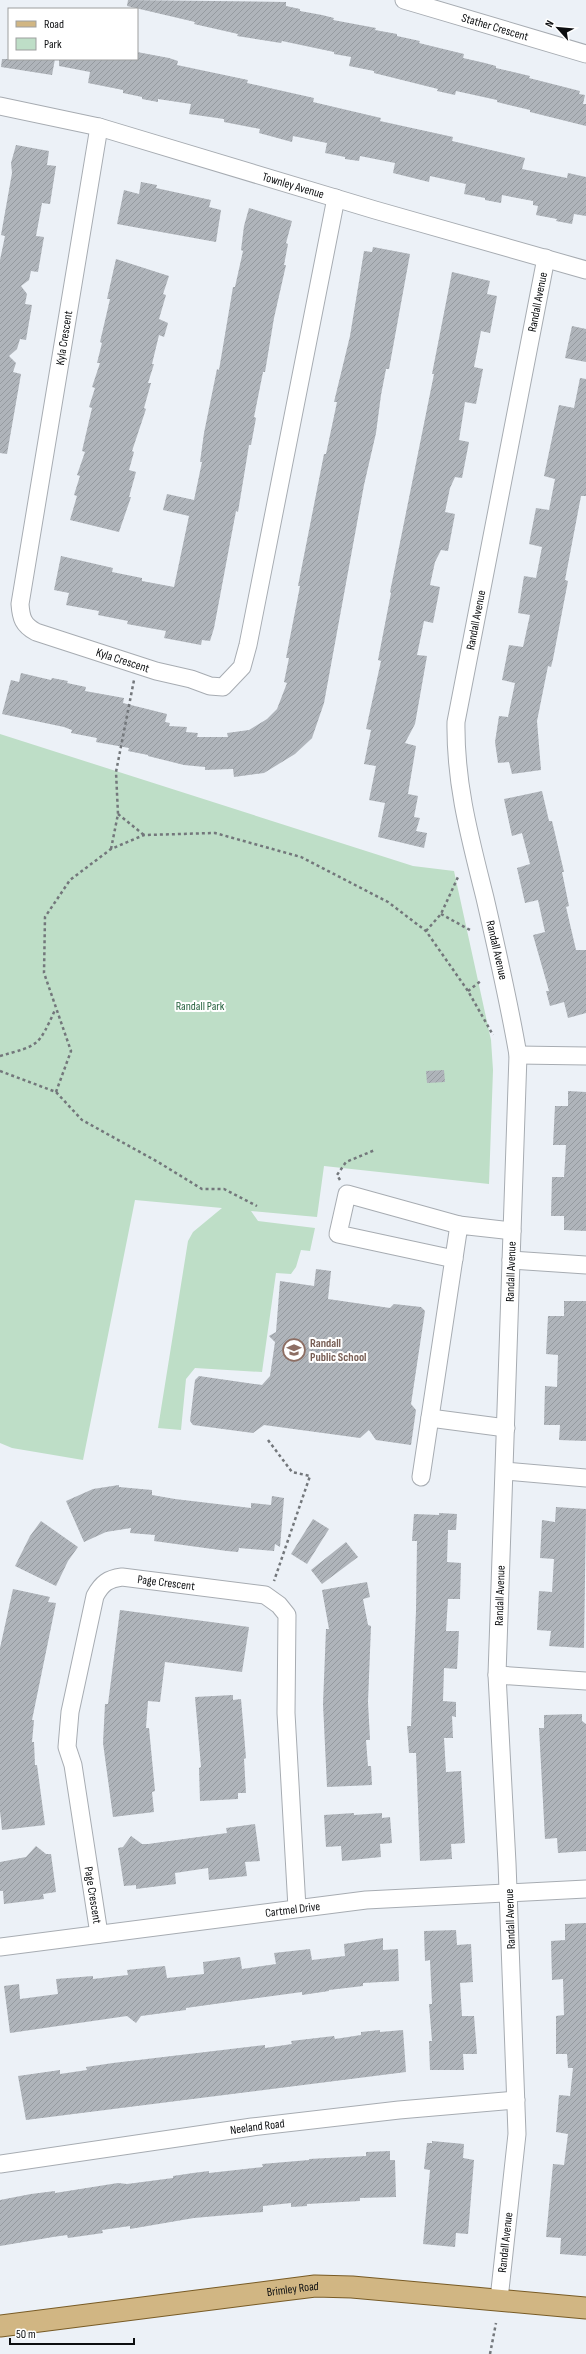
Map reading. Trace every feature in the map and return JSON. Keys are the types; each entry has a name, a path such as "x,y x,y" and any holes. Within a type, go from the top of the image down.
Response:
{"main road":[{"name":"Brimley Road","path":"0,2326 315,2286 352,2287 500,2299 586,2308"}],"street":[{"name":"Stather Crescent","path":"404,0 586,54"},
{"name":"Townley Avenue","path":"0,106 99,126 336,198 586,270"},
{"name":"Kyla Crescent","path":"99,126 20,604 21,618 28,628 36,632 136,664 191,679 210,686 223,687 242,667 248,645 336,198"},
{"name":"Randall Avenue","path":"500,2299 517,2134 508,1892 497,1675 518,1055 509,1004 460,796 456,754 456,722 546,258"},
{"path":"518,1055 586,1056"},
{"path":"454,1259 338,1234 347,1194 459,1225 512,1231"},
{"path":"421,1477 459,1225"},
{"path":"511,1260 586,1265"},
{"path":"430,1418 506,1428"},
{"path":"504,1471 586,1478"},
{"name":"Page Crescent","path":"99,1934 73,1765 68,1747 70,1712 95,1596 101,1585 110,1579 122,1577 265,1594"},
{"path":"265,1594 279,1605 287,1615 286,1712 297,1908"},
{"path":"497,1675 586,1681"},
{"name":"Cartmel Drive","path":"0,1947 297,1908 381,1899 586,1889"},
{"name":"Neeland Road","path":"0,2164 252,2127 398,2110 516,2100"}],"path":[{"path":"111,849 118,814 116,772 136,664"},
{"path":"118,814 144,835"},
{"path":"56,1092 71,1052 55,1009 44,973 45,917 70,880 111,849 144,835 215,833 301,857 388,902 426,932 468,991 493,1035"},
{"path":"426,932 441,914 458,877"},
{"path":"441,914 470,930"},
{"path":"468,991 482,980"},
{"path":"0,1056 31,1048 42,1038 55,1009"},
{"path":"0,1071 56,1092 82,1120 158,1162 202,1189 224,1190 258,1206"},
{"path":"347,1194 337,1175 346,1162 375,1150"},
{"path":"265,1594 272,1586 310,1476 292,1472 268,1440"},
{"path":"490,2354 496,2323"}],"green space":[{"name":"Randall Park","path":"0,734 413,866 454,871 491,1040 493,1070 489,1184 324,1166 317,1217 251,1211 258,1221 315,1228 310,1251 301,1250 296,1267 291,1274 276,1273 262,1372 195,1368 186,1379 181,1430 158,1428 188,1241 193,1232 222,1208 135,1200 83,1460 12,1448 0,1443"}],"building":[{"path":"128,0 286,2 286,6 300,9 300,11 397,34 397,36 420,41 419,43 464,54 463,58 530,76 529,78 580,91 579,94 585,95 583,104 586,104 586,126 530,112 530,110 497,102 497,100 456,91 455,95 437,91 438,89 374,73 374,71 349,66 351,57 334,54 334,52 282,41 281,43 237,36 238,34 194,24 195,22 127,6"},
{"path":"138,52 169,58 178,61 177,65 248,80 247,83 314,98 313,102 381,118 380,121 453,137 452,141 525,158 522,169 567,178 568,173 586,177 586,216 574,214 572,224 556,221 557,219 536,215 538,206 533,205 533,201 502,195 501,203 485,200 485,198 464,194 466,184 430,176 429,182 393,173 395,163 360,156 359,161 345,159 345,157 325,153 327,143 293,136 292,142 259,133 260,129 224,122 224,119 189,114 191,104 158,99 158,102 142,99 142,97 123,93 123,90 88,83 90,72 59,66 59,60 138,60"},
{"path":"2,59 55,60 52,75 1,67"},
{"path":"16,145 49,151 47,165 56,166 50,204 42,203 36,236 44,237 38,272 31,271 29,280 21,286 27,294 25,304 32,305 26,340 20,339 17,349 9,356 16,363 13,372 21,374 7,454 0,453 0,260 5,236 1,235 12,173 11,163"},
{"path":"141,182 157,185 156,188 211,200 209,207 221,210 216,242 117,224 124,190 139,194"},
{"path":"249,208 292,221 286,243 288,244 284,265 286,265 274,318 265,372 263,372 254,417 256,418 251,445 249,445 238,512 236,511 214,628 210,641 202,640 201,645 164,638 166,631 127,624 128,621 98,615 99,611 66,605 69,593 54,590 61,556 113,568 112,572 142,578 142,581 174,587 189,516 163,510 167,494 194,500 202,462 200,462 204,433 217,369 219,370 233,287 235,287 243,251 241,250 244,226"},
{"path":"373,247 410,254 389,369 386,369 381,395 376,433 364,485 324,703 312,738 295,754 264,773 234,777 233,769 205,770 205,767 184,765 128,751 129,748 96,742 97,738 71,733 72,730 64,727 2,714 11,680 19,682 21,673 51,680 52,678 68,681 67,683 86,687 85,691 124,698 123,703 167,714 165,722 170,723 169,726 187,727 186,732 198,733 197,737 228,737 227,733 249,730 267,719 277,709 287,683 284,682 289,658 286,658 300,586 298,586 324,454 326,454 337,402 334,402 350,336 364,251 372,252"},
{"path":"116,259 169,276 163,294 166,295 159,319 168,323 164,337 159,335 152,364 154,364 148,383 151,383 144,408 146,409 132,451 134,452 129,470 136,472 129,497 131,497 119,532 70,520 77,496 74,495 80,476 77,475 85,452 82,451 92,408 89,407 95,388 92,387 100,363 97,363 102,343 100,342 110,299 107,299"},
{"path":"452,272 490,281 487,294 497,296 490,333 481,331 474,367 483,369 476,404 465,402 459,440 469,442 462,478 455,477 450,488 445,512 455,514 448,551 441,550 435,562 430,585 440,587 433,623 424,621 417,655 427,656 415,724 405,743 416,746 408,794 418,796 414,817 420,818 416,831 427,833 424,848 378,837 385,803 369,800 376,766 364,764 371,730 366,729 381,661 378,660 390,592 434,374 432,374"},
{"path":"572,326 586,329 586,362 565,358"},
{"path":"580,378 586,379 586,496 581,496 565,580 568,581 553,659 551,667 548,666 537,721 541,770 512,774 509,762 498,763 495,742 499,716 508,717 515,683 502,680 509,645 523,647 530,615 518,613 524,576 536,578 542,547 529,544 536,508 549,510 555,479 544,476 559,405 574,408"},
{"path":"542,791 549,821 552,821 564,872 562,872 569,906 566,907 576,950 586,950 586,1013 568,1018 564,1002 550,1006 546,991 549,991 533,935 545,932 538,900 525,903 517,868 530,864 522,833 512,836 504,799"},
{"path":"444,1070 445,1082 427,1083 426,1071"},
{"path":"568,1091 586,1092 586,1231 564,1230 564,1216 551,1216 552,1177 564,1177 566,1145 553,1145 555,1106 568,1106"},
{"path":"316,1269 331,1271 328,1299 390,1308 394,1304 421,1307 425,1311 411,1404 416,1410 411,1445 376,1440 369,1430 360,1438 264,1425 253,1433 193,1425 190,1421 195,1380 199,1376 262,1385 270,1376 275,1342 269,1336 276,1332 280,1281 314,1286"},
{"path":"564,1301 586,1301 586,1441 559,1440 560,1425 544,1425 545,1386 557,1387 558,1355 546,1354 548,1316 564,1316"},
{"path":"119,1485 119,1487 152,1490 152,1495 251,1508 251,1503 271,1505 272,1496 284,1498 280,1547 275,1544 274,1551 239,1548 238,1552 227,1551 154,1541 155,1535 130,1533 131,1528 106,1532 84,1542 66,1501 93,1489"},
{"path":"556,1507 586,1509 584,1648 549,1646 551,1631 537,1630 539,1591 552,1592 554,1559 540,1558 542,1520 555,1522"},
{"path":"439,1513 457,1514 456,1530 448,1530 447,1562 461,1563 460,1599 448,1599 446,1631 459,1631 457,1669 444,1668 443,1701 456,1702 456,1717 452,1716 453,1738 444,1738 446,1772 461,1771 465,1843 451,1844 452,1859 420,1861 416,1753 409,1753 407,1726 411,1726 416,1611 417,1541 412,1541 414,1514 439,1515"},
{"path":"313,1519 329,1529 307,1564 291,1554"},
{"path":"41,1521 78,1547 68,1561 56,1586 15,1566 30,1536"},
{"path":"346,1542 358,1557 322,1584 311,1570"},
{"path":"367,1582 370,1597 363,1599 368,1625 371,1626 368,1702 370,1740 366,1740 368,1766 371,1766 372,1785 327,1787 323,1704 326,1629 329,1629 322,1590"},
{"path":"13,1589 50,1597 48,1602 56,1603 32,1720 34,1720 32,1742 34,1742 35,1765 37,1765 45,1825 2,1830 0,1811 0,1648"},
{"path":"120,1610 249,1627 242,1672 165,1662 160,1702 148,1701 146,1728 149,1728 155,1791 152,1792 154,1812 113,1817 103,1743 105,1704 108,1704"},
{"path":"233,1695 233,1700 241,1699 246,1758 244,1759 246,1793 238,1793 238,1799 200,1801 199,1768 201,1767 195,1697"},
{"path":"582,1714 582,1721 586,1724 586,1851 558,1853 557,1838 545,1839 539,1728 544,1728 544,1715"},
{"path":"354,1813 354,1815 382,1813 382,1818 390,1817 392,1843 380,1844 381,1857 342,1861 341,1846 326,1847 324,1815"},
{"path":"255,1824 260,1861 245,1862 247,1876 209,1880 208,1868 175,1873 176,1884 136,1889 136,1885 124,1886 118,1848 123,1847 131,1836 142,1844 148,1844 227,1833 226,1828"},
{"path":"36,1846 46,1854 51,1854 56,1892 43,1894 44,1899 4,1904 3,1891 0,1891 0,1862 26,1857"},
{"path":"586,1923 586,2256 560,2254 561,2238 546,2237 553,2164 564,2165 568,2134 556,2132 559,2095 570,2096 573,2068 568,2068 567,2054 556,2054 556,2016 564,2015 563,1979 552,1980 551,1941 565,1940 565,1924"},
{"path":"456,1930 457,1945 471,1944 473,1982 460,1983 462,2016 474,2016 477,2054 463,2054 464,2070 430,2070 429,2041 432,2041 429,2004 432,2004 430,1960 425,1961 424,1931"},
{"path":"383,1938 383,1950 398,1949 399,1981 363,1983 363,1986 302,1995 302,1992 186,2008 186,2010 141,2016 136,2023 127,2016 10,2033 4,1986 19,1984 20,1999 58,1994 56,1979 93,1976 93,1979 128,1975 127,1970 165,1966 167,1978 204,1974 203,1962 240,1957 242,1969 276,1964 274,1953 310,1949 312,1960 345,1956 344,1944"},
{"path":"380,2030 380,2032 403,2030 406,2072 26,2120 18,2076 60,2070 60,2074 87,2070 86,2067 113,2063 265,2045 265,2048 292,2044 291,2041 334,2036 335,2039 361,2035 361,2032"},
{"path":"432,2141 464,2144 463,2158 474,2160 468,2234 456,2233 455,2247 423,2244 430,2170 424,2169 427,2143 432,2143"},
{"path":"390,2151 390,2160 395,2160 396,2197 360,2198 360,2201 307,2204 307,2206 291,2207 291,2203 263,2206 263,2212 194,2218 130,2229 130,2226 102,2230 103,2233 68,2238 67,2235 0,2246 0,2200 31,2194 55,2191 55,2193 118,2183 127,2184 173,2178 173,2176 193,2173 209,2171 209,2173 263,2167 262,2164 309,2159 366,2156 366,2152"}],"place":[{"name":"Randall Public School","path":"294,1350"}]}
